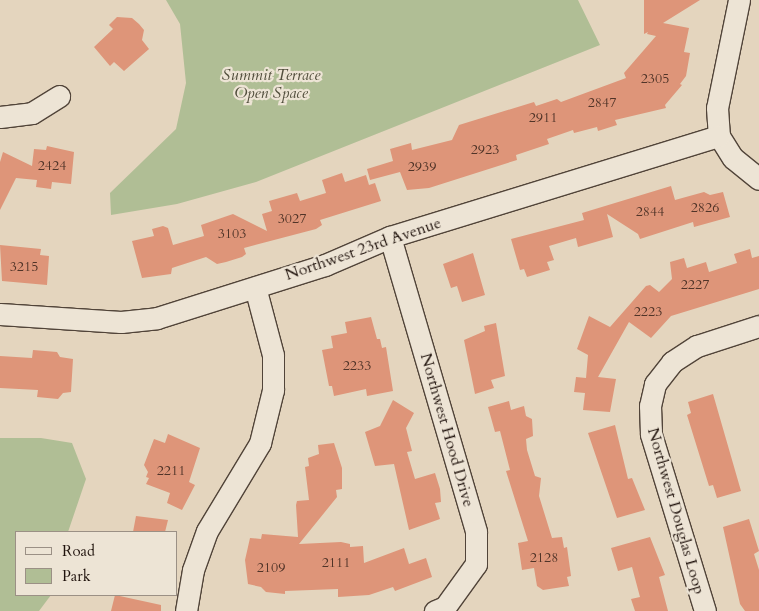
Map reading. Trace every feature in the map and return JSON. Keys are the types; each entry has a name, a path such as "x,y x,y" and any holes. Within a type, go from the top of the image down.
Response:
{"street":[{"path":"739,0 717,108 720,136 733,158 759,180"},
{"path":"0,117 32,113 58,96"},
{"name":"Northwest 23rd Avenue","path":"0,314 121,322 158,318 325,265 390,237 720,136"},
{"name":"Northwest Hood Drive","path":"390,237 476,532 476,564 445,608 436,611"},
{"path":"186,611 193,570 207,531 260,443 274,390 273,355 255,287"},
{"name":"Northwest Douglas Loop","path":"705,611 651,434 650,406 655,384 672,362 697,346 759,326"}],"green space":[{"name":"Summit Terrace Open Space","path":"166,0 578,0 600,45 256,182 177,204 111,215 110,193 176,129 186,83 180,24"},
{"path":"0,438 41,438 72,443 86,479 68,531 15,531 15,596 50,596 39,611 0,611"}],"building":[{"path":"644,0 700,0 663,23 689,28 684,52 690,53 686,76 680,84 682,85 665,105 666,108 615,120 617,125 598,131 597,127 574,133 573,130 547,139 549,144 516,155 517,160 429,188 407,190 400,172 370,180 367,169 393,161 390,149 411,143 412,150 452,140 459,125 534,102 536,106 557,99 561,102 626,78 624,73 656,36 647,34 648,32 644,34"},
{"path":"117,17 132,18 139,24 144,30 142,40 149,49 124,71 114,62 110,66 94,47 113,29 109,25"},
{"path":"47,146 74,152 71,184 52,182 51,189 36,187 37,180 16,178 0,210 0,162 3,152 32,166 34,149 46,150"},
{"path":"342,173 345,182 366,175 369,185 375,183 381,201 320,220 322,225 316,229 244,248 246,254 242,257 217,264 206,257 172,268 171,274 142,278 132,241 154,236 152,229 163,226 168,228 173,245 204,236 201,225 233,214 267,231 262,214 272,211 269,201 297,193 300,201 326,193 322,180"},
{"path":"671,186 675,200 704,192 710,195 723,192 730,217 694,227 693,222 640,239 638,234 607,214 613,237 578,247 576,238 549,246 554,260 547,262 550,270 527,277 524,269 520,270 511,239 584,220 582,213"},
{"path":"0,245 41,249 40,255 49,256 47,285 2,281"},
{"path":"750,249 752,258 759,256 759,289 671,316 651,338 629,322 598,377 616,379 610,412 583,410 585,393 574,392 576,377 586,378 588,355 577,349 589,316 610,327 646,286 650,285 659,292 672,279 670,262 684,258 687,268 706,262 709,272 737,263 734,254"},
{"path":"473,253 485,295 462,302 457,286 451,288 443,264"},
{"path":"371,317 377,339 380,339 382,348 386,347 393,391 367,396 366,389 334,396 332,386 329,386 322,350 333,348 331,336 347,333 345,322"},
{"path":"496,323 505,376 491,380 494,388 475,394 464,340 485,331 484,326"},
{"path":"33,350 57,352 60,357 73,359 71,392 63,393 58,399 37,397 38,390 0,388 0,356 32,358"},
{"path":"713,394 741,491 717,498 713,485 709,486 687,415 691,413 688,402"},
{"path":"393,400 414,413 406,428 412,451 407,452 415,479 435,473 440,489 441,502 435,503 440,519 409,530 394,464 375,466 365,432 380,426"},
{"path":"509,401 511,410 524,406 526,416 532,419 533,436 526,439 527,450 535,476 541,478 539,496 552,538 562,537 564,548 567,547 571,576 567,577 569,586 543,590 537,586 534,568 522,570 518,543 528,541 506,471 510,470 500,431 495,432 488,407"},
{"path":"615,425 628,479 632,478 645,510 617,518 588,433"},
{"path":"168,434 200,448 189,482 195,485 182,510 167,503 170,493 146,484 149,478 146,477 148,472 144,465 154,439 165,443"},
{"path":"334,443 342,468 342,489 336,490 337,497 299,544 341,542 350,544 350,547 363,546 364,563 404,548 409,564 426,558 432,577 395,591 393,587 369,595 338,597 338,589 285,591 285,594 266,592 261,587 248,584 245,560 250,538 261,539 262,534 298,537 297,501 309,500 305,467 309,466 308,458 319,454 318,445"},
{"path":"136,516 168,520 165,531 133,531"},
{"path":"749,519 759,551 754,554 759,570 759,611 745,611 740,604 723,527"},
{"path":"650,537 665,575 659,577 668,611 635,611 631,599 640,597 632,567 618,571 611,548"},
{"path":"115,596 161,605 161,611 111,611"}]}
